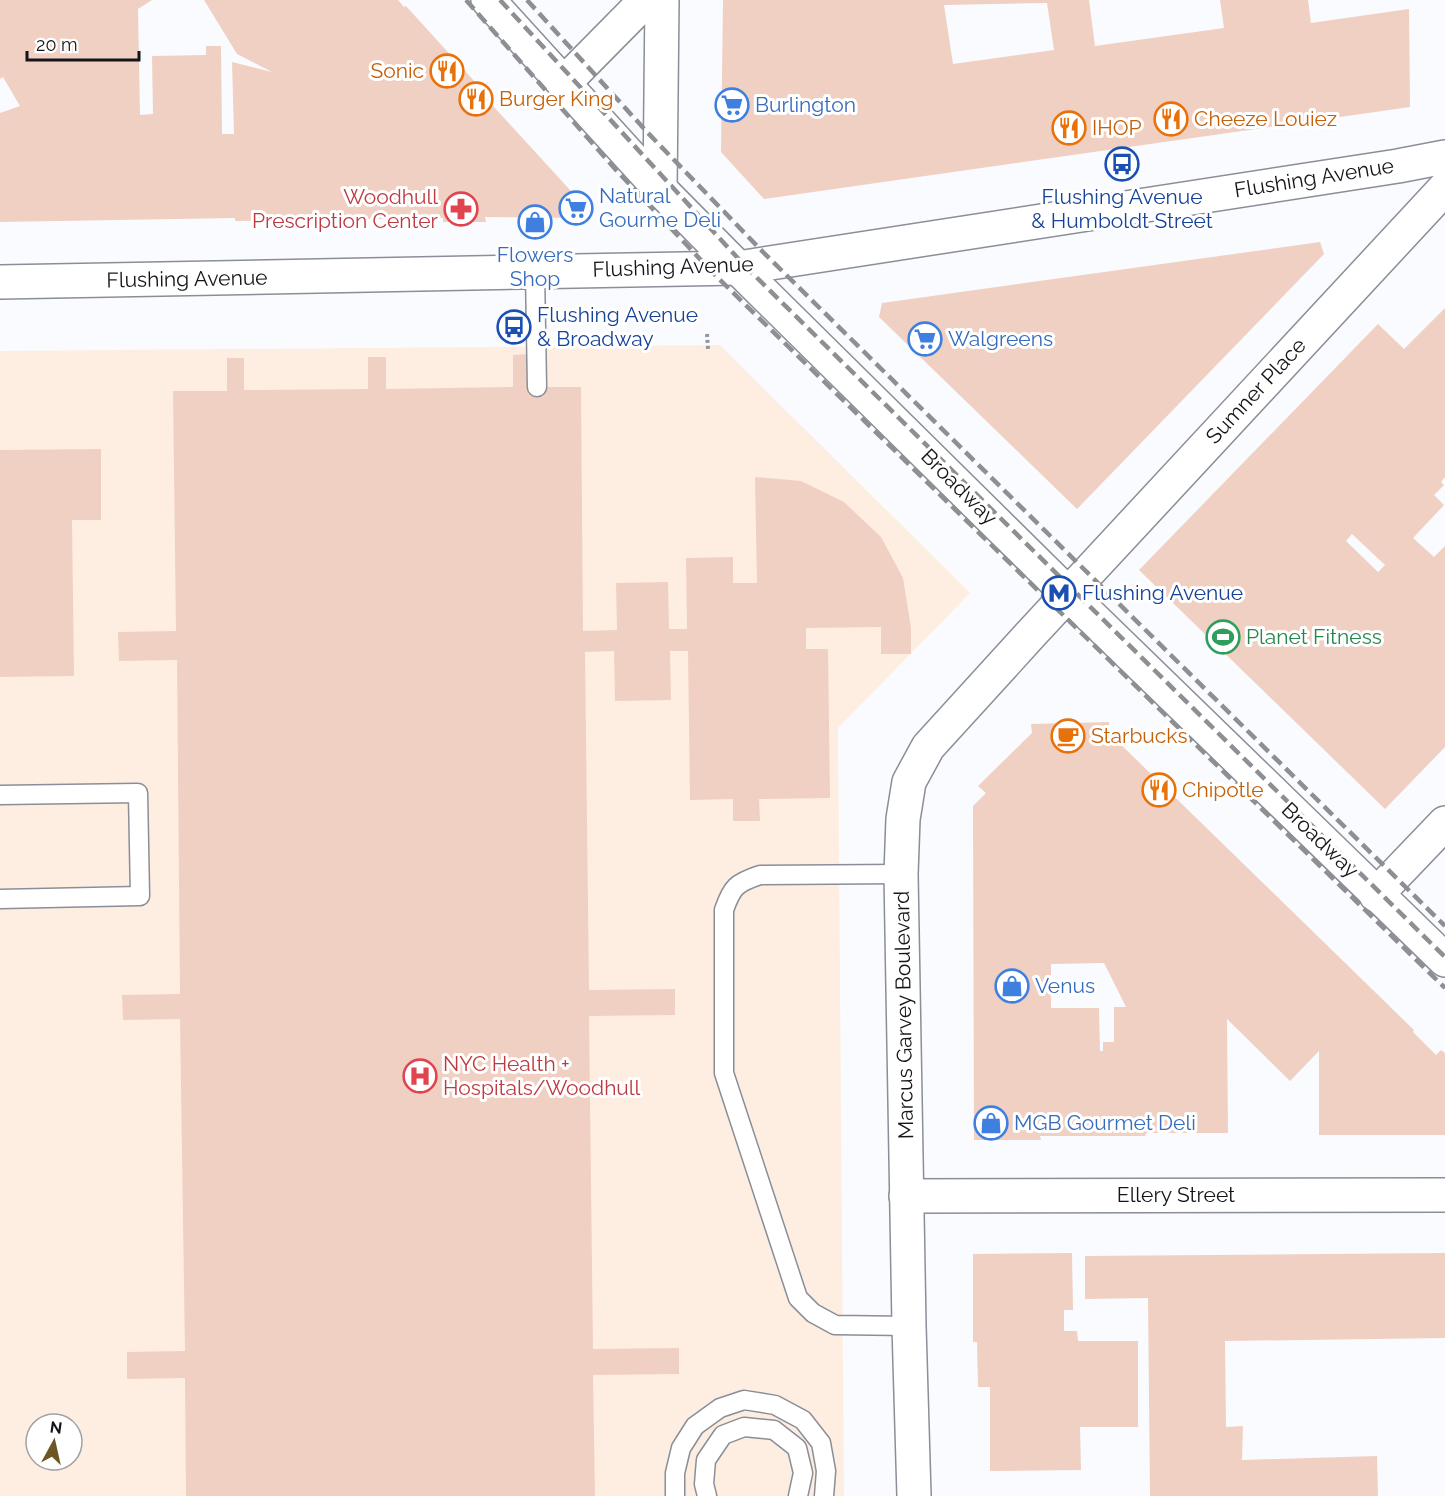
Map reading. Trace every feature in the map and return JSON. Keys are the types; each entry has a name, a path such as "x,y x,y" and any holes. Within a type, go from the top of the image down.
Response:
{"main road":[{"name":"Broadway","path":"488,0 660,189 738,268 1068,594 1445,960"},
{"path":"564,83 646,0"},
{"path":"660,189 662,0"},
{"name":"Flushing Avenue","path":"0,282 738,268 1445,157"},
{"name":"Sumner Place","path":"1068,594 1445,188"},
{"name":"Marcus Garvey Boulevard","path":"914,1496 901,874 903,819 909,782 928,747 1068,594"},
{"path":"1376,895 1445,823"},
{"name":"Ellery Street","path":"906,1196 1445,1195"}],"lane":[{"path":"535,272 537,387"},
{"path":"0,795 138,793 141,897 0,899"},
{"path":"901,874 760,875 742,881 730,893 724,910 724,1073 798,1298 813,1313 835,1325 909,1326"},
{"path":"675,1496 675,1473 681,1448 695,1426 720,1408 744,1400 775,1405 803,1420 821,1443 826,1471 824,1496"},
{"path":"707,1496 704,1484 706,1460 723,1435 744,1427 774,1430 797,1448 803,1473 798,1496"}],"path":[{"path":"707,334 708,350"}],"shaded area":[{"name":"NYC Health + Hospitals/Woodhull","path":"720,345 970,593 838,728 844,1496 0,1496 0,351"}],"building":[{"path":"0,0 152,0 138,9 140,115 153,114 152,56 206,55 206,46 221,46 222,134 234,134 232,62 272,72 237,54 204,0 398,0 475,82 473,84 592,214 587,218 485,217 486,222 443,222 443,218 235,221 235,218 0,222 0,113 20,106 3,77 0,79"},
{"path":"723,0 1089,0 1095,46 1224,28 1220,0 1308,0 1311,23 1409,9 1410,107 764,199 721,152","holes":["1047,3 1054,50 953,64 944,5"]},
{"path":"1320,242 1324,254 1077,509 879,317 882,303"},
{"path":"1445,308 1445,477 1441,482 1444,485 1434,495 1444,505 1413,538 1434,557 1445,546 1445,747 1385,809 1139,570 1378,324 1404,349","holes":["1352,534 1385,565 1378,572 1346,541"]},
{"path":"528,354 528,387 581,387 583,631 617,630 616,583 668,582 669,629 687,629 686,558 733,557 733,583 757,583 755,477 801,481 844,502 881,537 903,578 911,628 911,654 881,654 881,627 806,628 806,649 828,649 830,798 759,799 760,821 733,821 733,799 690,800 688,651 670,651 671,700 615,701 614,651 585,652 589,990 675,989 675,1015 589,1016 593,1349 679,1348 679,1374 593,1375 595,1496 186,1496 185,1378 127,1379 127,1352 185,1351 180,1019 123,1020 122,995 180,994 177,660 119,661 118,632 176,631 173,391 227,391 227,358 244,358 244,390 368,389 368,357 386,357 386,389 513,387 513,355"},
{"path":"101,449 101,520 72,520 74,676 0,677 0,450"},
{"path":"1109,722 1109,733 1414,1030 1413,1032 1436,1055 1441,1050 1445,1053 1445,1135 1319,1135 1319,1051 1290,1081 1227,1019 1228,1133 1146,1133 1145,1136 1040,1136 1041,1140 974,1140 973,806 986,793 978,786 1032,733 1031,724","holes":["1104,963 1126,1007 1114,1007 1114,1042 1103,1042 1103,1051 1100,1051 1099,1008 1051,1008 1051,964"]},
{"path":"1072,1253 1073,1310 1064,1310 1064,1331 1077,1331 1078,1341 1138,1341 1138,1427 1080,1427 1081,1470 990,1471 990,1387 978,1387 977,1342 973,1342 973,1254"},
{"path":"1445,1253 1445,1338 1225,1341 1226,1427 1243,1426 1242,1460 1377,1456 1378,1496 1150,1496 1148,1298 1085,1299 1085,1256"}],"railway":[{"path":"466,0 617,171 715,275 1445,988"},
{"path":"500,0 746,267 1445,957"},
{"path":"527,0 648,133 763,252 1445,926"}],"place":[{"name":"Sonic","path":"447,71"},
{"name":"Burger King","path":"476,99"},
{"name":"Burlington","path":"732,105"},
{"name":"Cheeze Louiez","path":"1171,119"},
{"name":"IHOP","path":"1069,128"},
{"name":"Flushing Avenue & Humboldt Street","path":"1122,164"},
{"name":"Natural Gourme Deli","path":"576,208"},
{"name":"Woodhull Prescription Center","path":"461,209"},
{"name":"Flowers Shop","path":"535,222"},
{"name":"Flushing Avenue & Broadway","path":"514,327"},
{"name":"Walgreens","path":"925,339"},
{"name":"Flushing Avenue","path":"1059,593"},
{"name":"Planet Fitness","path":"1223,637"},
{"name":"Starbucks","path":"1068,736"},
{"name":"Chipotle","path":"1159,790"},
{"name":"Venus","path":"1012,986"},
{"name":"NYC Health + Hospitals/Woodhull","path":"420,1076"},
{"name":"MGB Gourmet Deli","path":"991,1123"}]}
